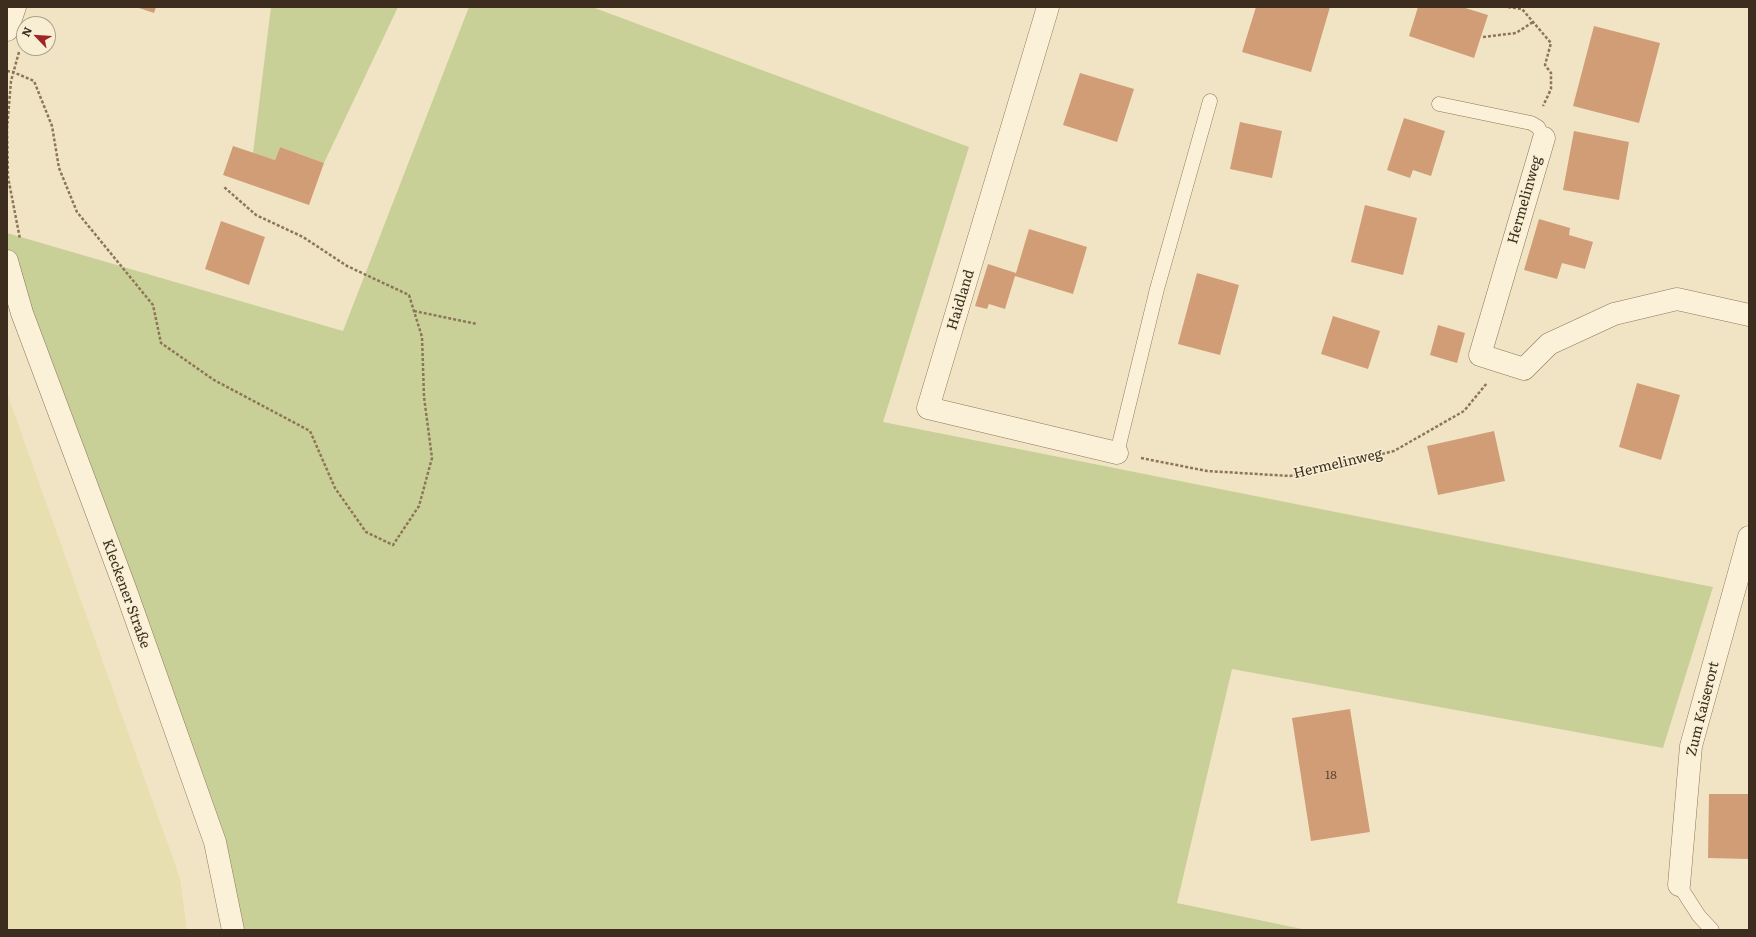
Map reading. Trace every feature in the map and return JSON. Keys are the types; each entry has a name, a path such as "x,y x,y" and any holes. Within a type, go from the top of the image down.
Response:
{"street":[{"path":"14,38 15,7"},
{"name":"Haidland","path":"1048,7 928,408 1117,453"},
{"name":"Hermelinweg","path":"1539,132 1480,355 1524,369 1549,344 1614,314 1678,299 1749,315"},
{"name":"Kleckener Straße","path":"7,261 22,313 125,588 215,842 233,930"},
{"name":"Zum Kaiserort","path":"1680,885 1691,746 1749,537"}],"lane":[{"path":"1117,453 1157,290 1210,101"},
{"path":"1439,104 1539,132"},
{"path":"1680,885 1699,916 1712,930"}],"path":[{"path":"1508,7 1522,9 1551,43 1545,65 1551,73 1551,88 1539,132"},
{"path":"1483,37 1516,33 1533,22"},
{"path":"14,38 13,72 7,129 8,177 21,243"},
{"path":"7,71 34,81 52,126 59,168 77,212 153,305 161,343 214,380 310,431 335,488 366,532 393,545 419,506 432,458 424,397 422,337 409,295 347,266 303,237 256,215 224,187"},
{"path":"414,311 477,324"},
{"name":"Hermelinweg","path":"1117,453 1207,471 1290,476 1394,451 1464,411 1503,362"}],"shaded area":[{"path":"7,393 180,878 187,930 7,930"}],"green space":[{"path":"271,7 398,7 324,163 280,147 275,160 253,153"},
{"path":"469,7 592,7 969,147 883,422 1713,587 1663,748 1232,669 1177,903 1307,930 235,930 7,252 7,233 343,331"}],"building":[{"path":"136,7 156,7 154,13"},
{"path":"1256,7 1330,7 1311,72 1242,52"},
{"path":"1418,7 1462,7 1488,15 1474,58 1409,36"},
{"path":"1594,26 1660,43 1639,123 1573,106"},
{"path":"1080,73 1134,89 1117,142 1063,125"},
{"path":"1404,118 1445,131 1431,176 1413,170 1410,178 1387,170"},
{"path":"1240,122 1282,131 1272,178 1230,169"},
{"path":"1574,131 1629,142 1619,200 1563,190"},
{"path":"233,146 275,160 280,147 324,163 309,205 223,175"},
{"path":"1365,205 1417,218 1403,275 1351,262"},
{"path":"1539,219 1570,228 1569,235 1593,242 1585,269 1562,263 1557,279 1524,270"},
{"path":"221,221 265,237 249,285 205,269"},
{"path":"1029,229 1087,247 1073,294 1015,276 1005,309 989,304 987,309 975,306 988,264 1016,273"},
{"path":"1197,273 1239,285 1220,355 1178,344"},
{"path":"1333,316 1380,331 1368,369 1321,354"},
{"path":"1438,325 1465,333 1457,363 1430,355"},
{"path":"1637,383 1680,395 1661,460 1619,447"},
{"path":"1494,431 1505,481 1438,495 1427,446"},
{"path":"1350,709 1370,832 1311,841 1292,718"},
{"path":"1709,794 1749,794 1749,859 1708,858"}]}
